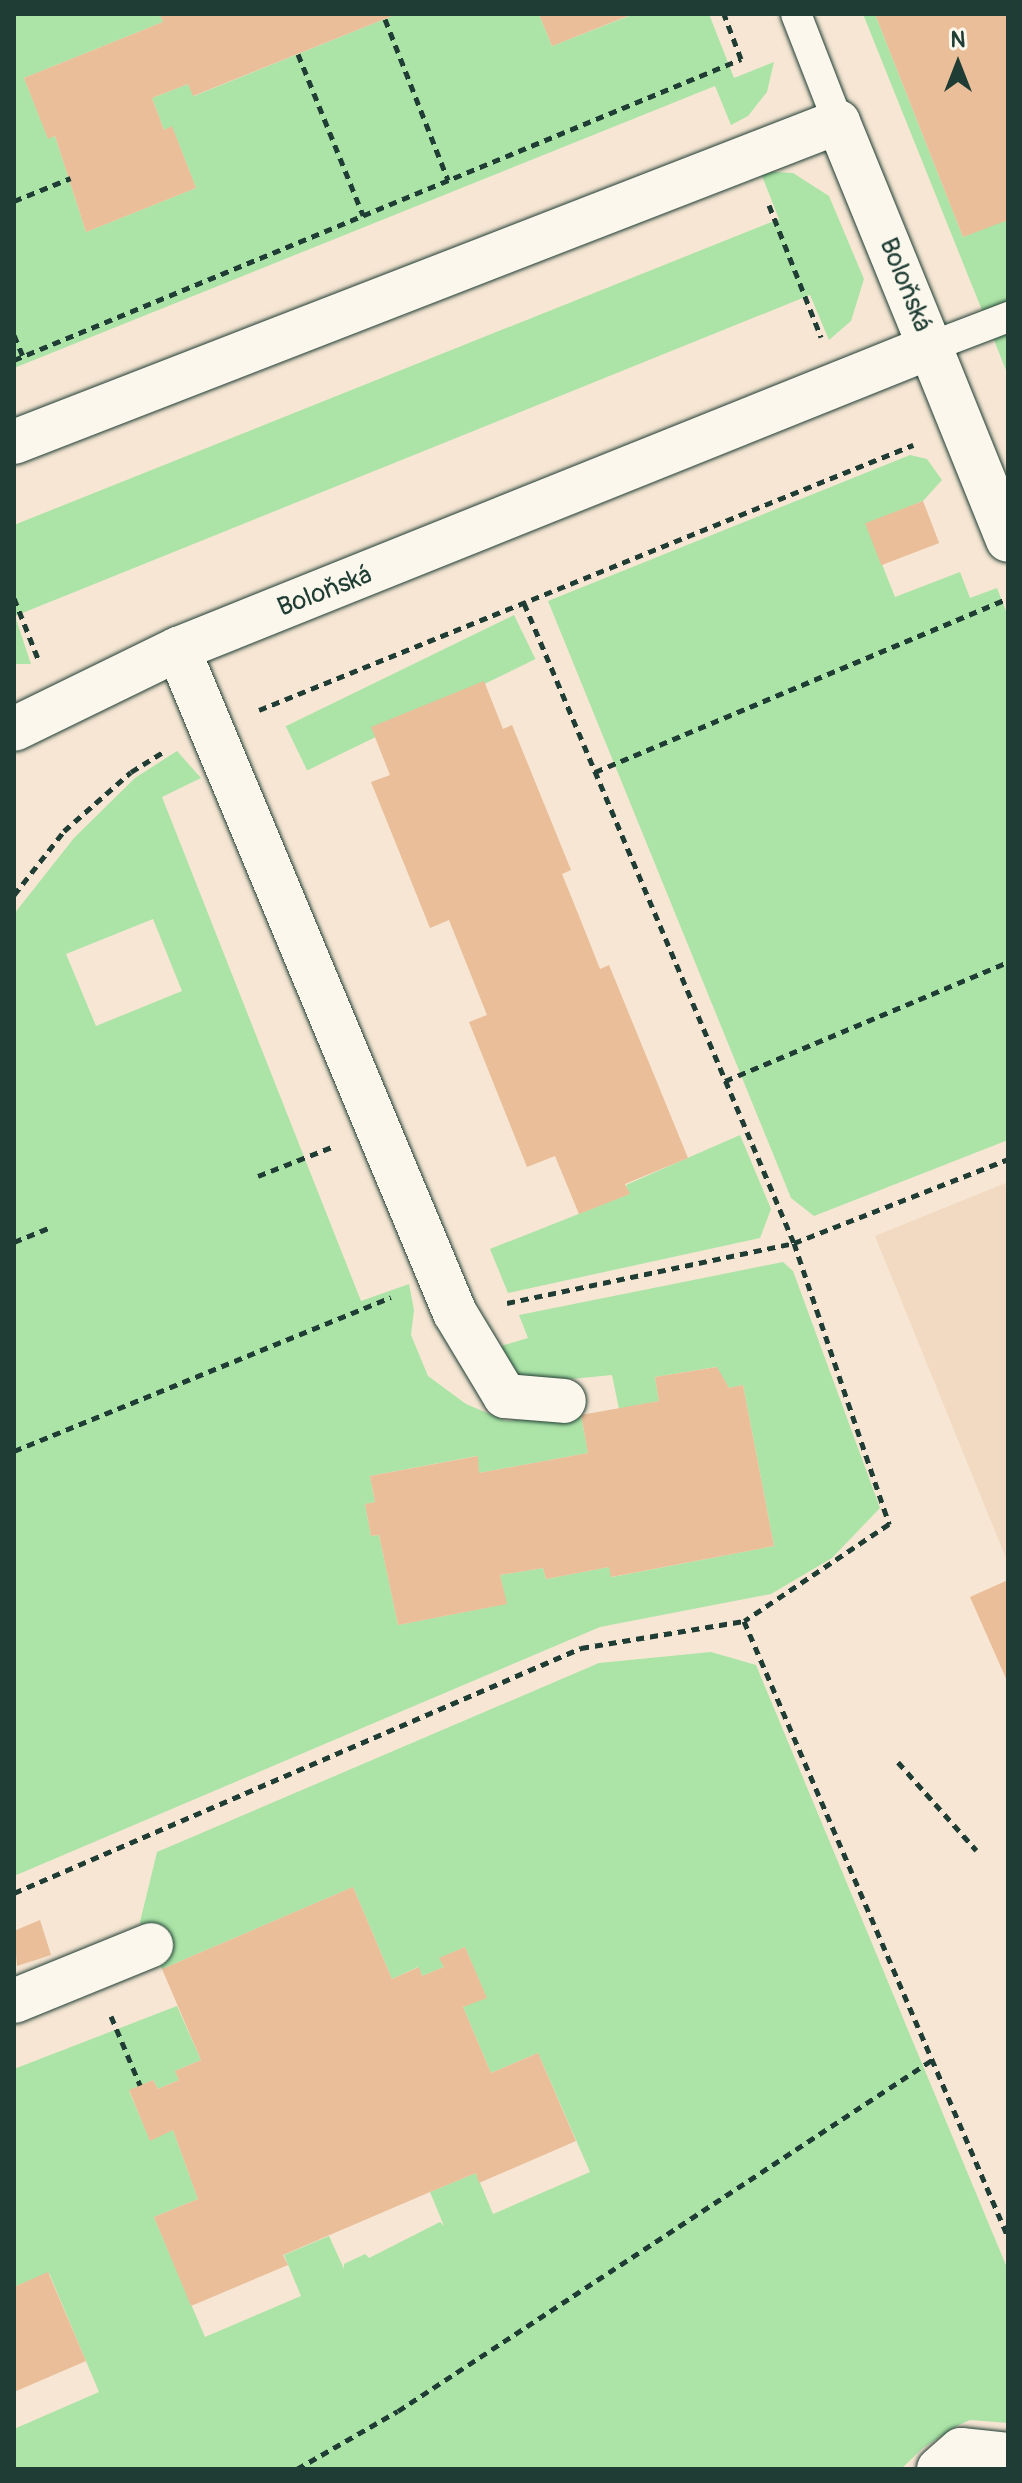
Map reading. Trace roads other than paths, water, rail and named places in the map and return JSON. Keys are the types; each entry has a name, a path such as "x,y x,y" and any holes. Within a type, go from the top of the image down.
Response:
{"street":[{"path":"14,442 838,122"},
{"name":"Boloňská","path":"14,729 178,649 930,347 838,122"},
{"path":"930,347 1008,540"},
{"path":"178,649 448,1295 505,1396 564,1401"},
{"path":"14,2001 151,1945"},
{"path":"939,2469 961,2450 1008,2455"}],"lane":[{"path":"796,14 838,122"},
{"path":"930,347 1008,317"}]}
